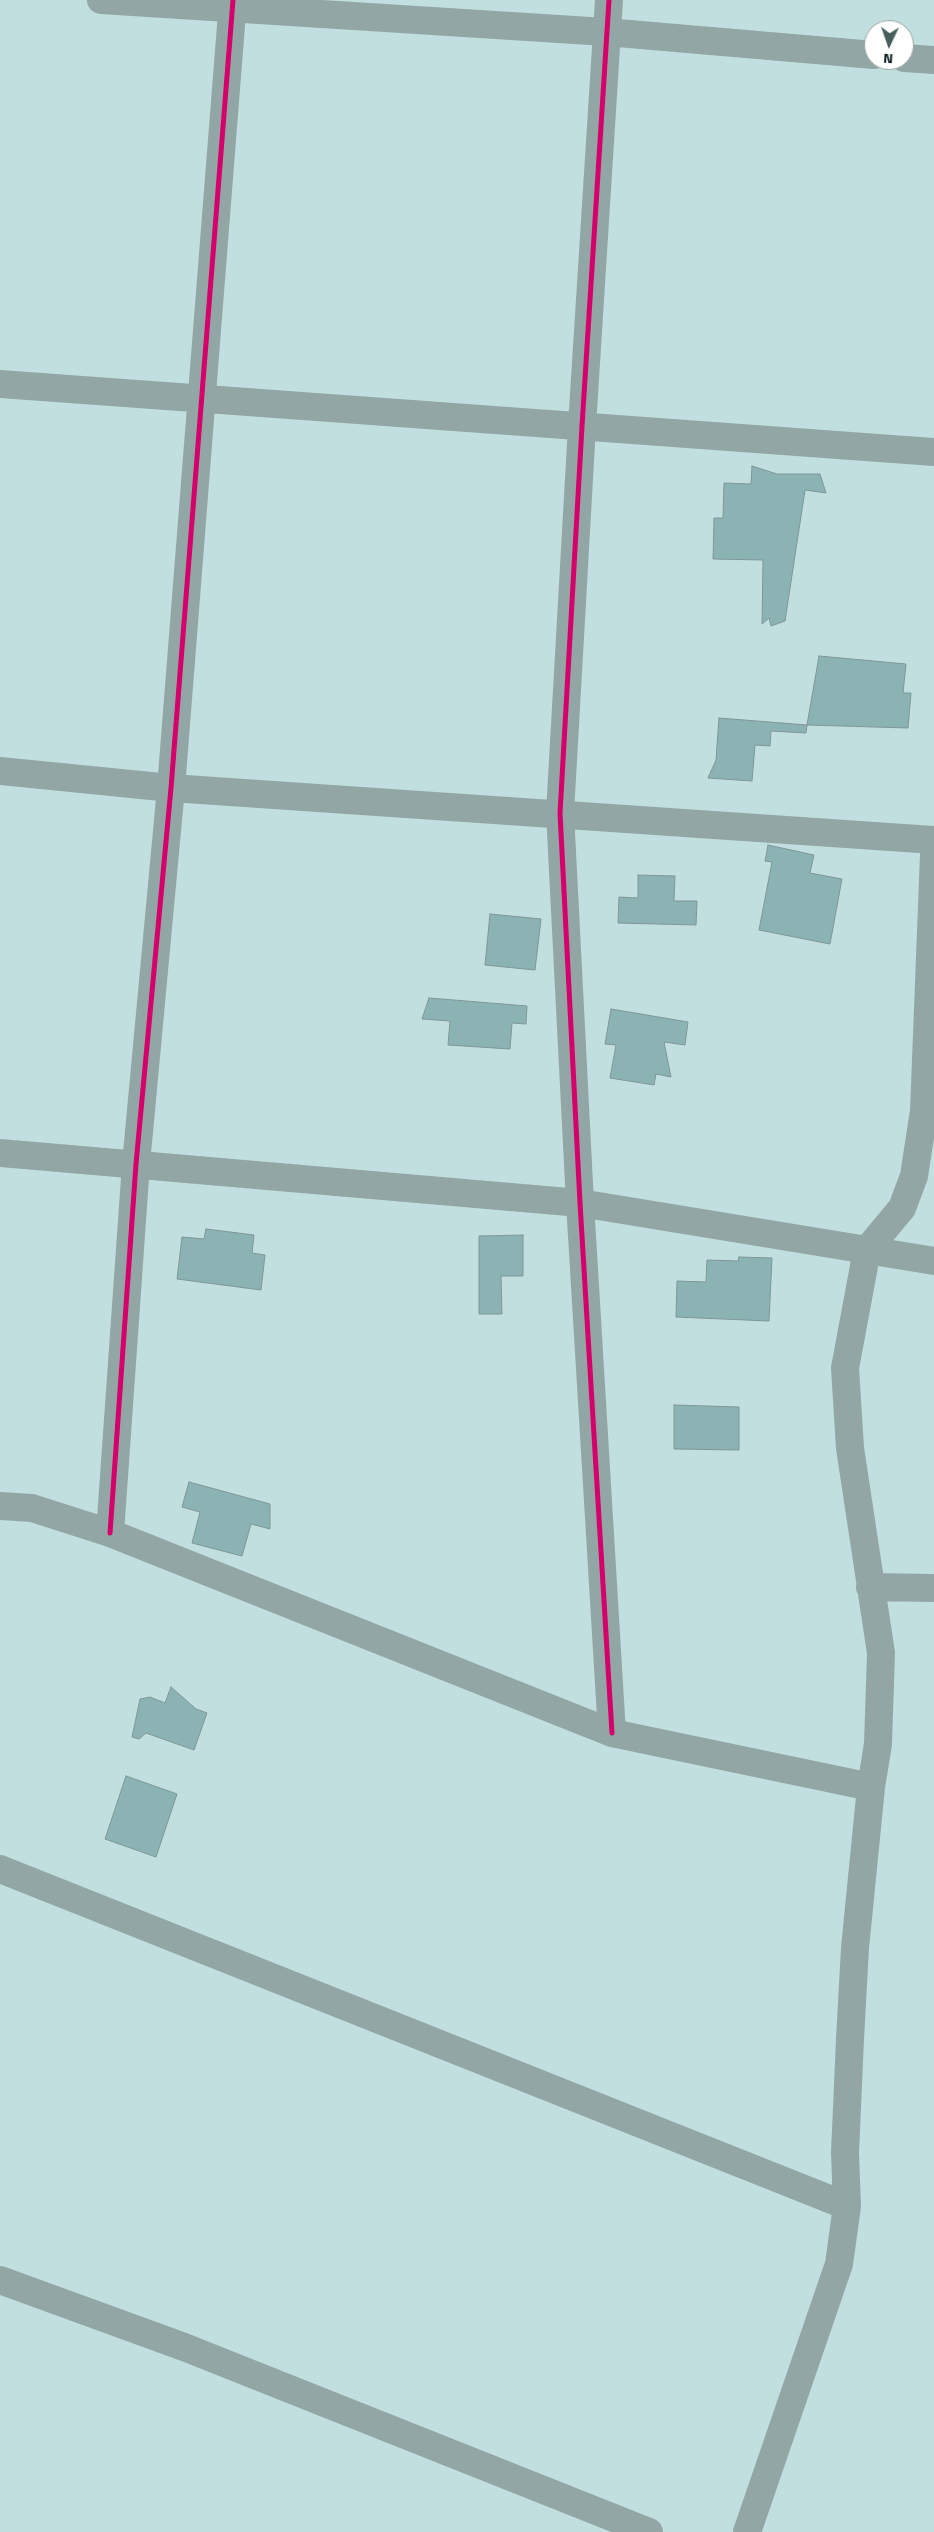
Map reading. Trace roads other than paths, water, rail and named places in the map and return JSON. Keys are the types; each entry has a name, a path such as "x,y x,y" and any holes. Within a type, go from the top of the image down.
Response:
{"street":[{"path":"101,0 233,4 606,32 864,54"},
{"path":"609,0 560,813 580,1203 612,1733"},
{"path":"110,1533 136,1164 171,788 233,4"},
{"path":"914,59 934,60"},
{"path":"0,384 934,452"},
{"path":"0,772 171,788 560,813 934,840"},
{"path":"747,2532 839,2264 848,2206 845,2153 851,2030 856,1948 871,1787 878,1744 881,1653 850,1448 845,1368 867,1250 902,1208 914,1176 924,1111 934,854"},
{"path":"0,1153 580,1203 934,1261"},
{"path":"0,1506 32,1508 110,1533 612,1733 871,1787"},
{"path":"870,1587 934,1588"},
{"path":"0,1869 848,2206"},
{"path":"0,2280 184,2348 649,2532"}]}
